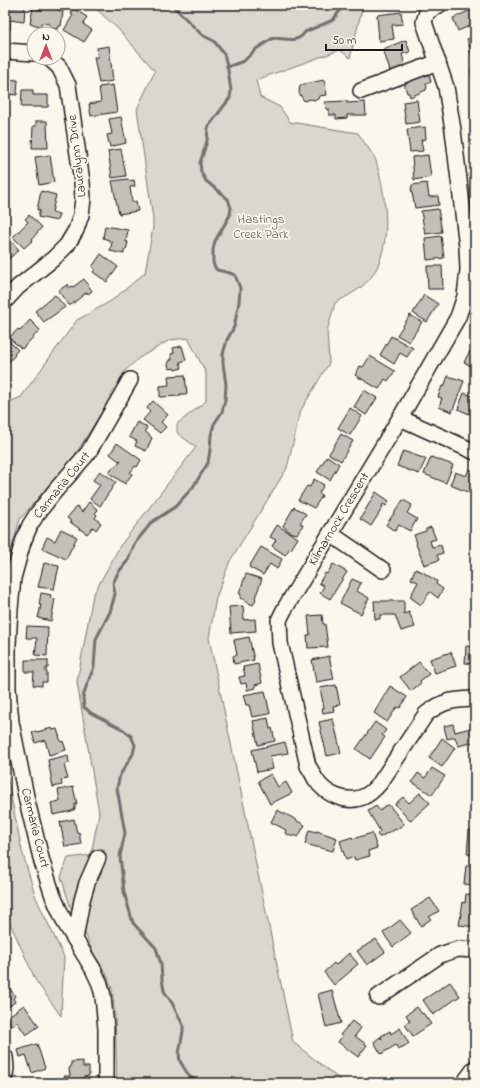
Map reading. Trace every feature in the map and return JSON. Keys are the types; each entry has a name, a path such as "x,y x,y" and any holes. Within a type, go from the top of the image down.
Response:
{"street":[{"name":"Kilmarnock Crescent","path":"439,5 427,12 424,22 446,87 453,130 467,247 468,270 465,296 458,317 400,418 284,610 280,620 280,643 308,766 316,781 325,790 335,796 355,799 371,792 380,783 426,714 437,706 449,701 475,699"},
{"path":"5,51 26,52"},
{"path":"361,91 438,62"},
{"name":"Lauralynn Drive","path":"5,301 18,287 53,259 67,245 76,230 81,215 83,199 82,182 68,85 58,66"},
{"name":"Carmaria Court","path":"106,1083 106,1029 103,996 100,984 93,969 65,923 53,896 42,862 22,780 11,722 8,688 10,609 13,578 23,542 30,525 55,491 88,453 130,380"},
{"path":"400,418 475,452"},
{"path":"330,534 384,570"},
{"path":"75,940 82,900 87,883 98,858"},
{"path":"378,997 440,955 458,949 475,950"},
{"path":"5,1057 5,1075"},
{"path":"464,1083 475,1068"}],"green space":[{"name":"Hastings Creek Park","path":"92,5 363,5 350,58 340,50 256,80 260,97 280,107 290,122 358,133 375,158 380,176 386,214 385,240 378,265 369,280 355,291 335,303 327,331 329,363 301,410 287,468 230,561 216,598 209,638 293,1042 344,1083 117,1083 115,1016 112,989 106,973 93,953 83,928 83,912 104,859 105,853 103,849 98,849 93,853 73,915 61,877 68,858 91,855 99,813 77,682 93,595 120,546 196,447 177,433 177,424 206,401 206,373 188,338 170,340 139,358 124,372 113,394 75,455 20,519 5,572 5,404 21,397 77,320 111,301 145,273 153,227 137,109 155,71 118,29"},
{"path":"5,766 22,851 36,898 64,957 61,1016 36,981 5,912"}],"building":[{"path":"5,5 7,5 7,7 17,7 17,5 25,5 24,22 10,20 10,30 5,30"},
{"path":"47,5 59,7 59,11 63,11 61,26 50,26 50,24 41,23 41,26 30,24 33,8 42,10 43,8 47,8"},
{"path":"74,9 87,17 83,24 92,30 84,42 66,31 66,27 73,15 71,14"},
{"path":"475,9 475,27 474,24 458,31 453,18"},
{"path":"401,12 403,24 392,25 394,39 379,41 377,15"},
{"path":"475,36 475,59 473,59 467,39"},
{"path":"406,40 410,52 402,54 405,66 390,71 383,49"},
{"path":"109,46 113,81 99,83 94,57 98,57 97,48"},
{"path":"475,69 475,92 471,70"},
{"path":"428,71 431,82 426,84 426,90 410,97 409,93 407,93 403,79"},
{"path":"5,79 18,80 17,95 5,94"},
{"path":"324,80 327,95 319,96 318,99 304,101 299,93 300,85"},
{"path":"113,85 117,112 91,116 89,104 101,102 99,87"},
{"path":"22,90 33,90 33,95 48,95 48,107 21,107"},
{"path":"417,100 420,122 406,124 403,102"},
{"path":"347,101 347,103 365,102 366,115 347,115 347,118 336,119 336,115 329,115 329,109 326,109 325,102"},
{"path":"121,117 126,143 110,147 107,135 112,134 109,119"},
{"path":"36,121 47,121 48,148 32,148 33,126 36,126"},
{"path":"425,127 426,139 421,140 423,151 410,152 407,129"},
{"path":"121,149 126,176 112,178 108,151"},
{"path":"50,155 54,182 39,185 35,157"},
{"path":"428,155 431,177 414,180 412,157"},
{"path":"128,179 129,181 134,180 135,186 130,187 132,202 136,201 138,211 119,214 112,181"},
{"path":"427,183 429,197 438,196 439,205 415,208 411,188 412,185"},
{"path":"41,191 56,195 52,212 59,214 57,221 38,217 40,210 37,210"},
{"path":"438,209 442,232 425,234 421,211"},
{"path":"29,215 42,227 32,239 33,240 24,248 13,237 28,222 25,219"},
{"path":"105,226 128,230 126,242 128,242 126,250 124,250 124,254 110,251 112,242 103,238"},
{"path":"6,235 19,250 5,262 5,236"},
{"path":"441,236 444,258 427,260 425,238"},
{"path":"101,254 118,267 107,282 93,272 95,269 92,267"},
{"path":"427,266 442,266 443,289 428,289"},
{"path":"84,279 92,291 88,294 87,292 69,305 58,291 68,284 69,288 72,286 73,287"},
{"path":"55,295 65,307 44,322 35,311"},
{"path":"424,295 438,304 427,322 413,313"},
{"path":"410,315 422,322 409,342 397,335"},
{"path":"30,320 40,330 22,349 9,338 18,329 20,331"},
{"path":"391,336 413,348 407,357 400,353 394,364 380,355"},
{"path":"8,340 18,350 5,366 5,343"},
{"path":"182,346 186,360 180,362 182,368 175,370 174,368 169,368 168,364 170,360 172,360 171,354 174,353 173,348"},
{"path":"475,346 475,369 464,362 470,351 472,352"},
{"path":"370,356 395,371 388,381 385,379 379,389 355,375 360,366 363,367"},
{"path":"185,375 187,394 180,394 180,396 160,397 160,386 169,385 168,376"},
{"path":"448,376 464,381 452,412 439,407 442,398 438,397"},
{"path":"364,390 377,398 366,415 354,407"},
{"path":"464,393 475,397 475,414 469,412 469,414 458,409"},
{"path":"153,401 168,415 161,422 166,427 160,433 143,420 150,412 147,408"},
{"path":"350,408 362,416 350,435 338,428"},
{"path":"137,422 147,427 145,431 152,438 146,451 135,446 137,441 129,437"},
{"path":"341,434 353,441 341,461 329,454"},
{"path":"117,443 141,460 137,467 135,466 130,473 132,474 125,484 109,473 121,460 119,461 110,454"},
{"path":"403,451 426,459 419,474 397,466"},
{"path":"327,456 339,464 330,480 317,472"},
{"path":"431,457 453,465 446,483 424,474"},
{"path":"469,469 475,472 475,481 470,493 450,485 455,472 466,476"},
{"path":"100,471 116,482 100,506 90,499 100,485 93,480"},
{"path":"314,479 324,485 319,493 322,496 314,508 298,500 307,486 310,487"},
{"path":"376,492 389,501 386,506 383,504 383,507 371,526 360,519"},
{"path":"403,500 412,505 407,513 417,519 410,531 399,525 395,531 386,525"},
{"path":"89,502 98,510 95,513 97,515 95,518 101,523 96,530 93,527 87,534 70,522 71,521 67,518 77,506 82,512"},
{"path":"294,507 306,514 300,523 303,525 297,534 290,532 283,526"},
{"path":"277,525 298,538 285,555 272,546 276,540 270,537"},
{"path":"431,527 436,539 430,541 432,547 441,545 443,553 437,555 439,560 424,565 414,535 426,531 426,529"},
{"path":"61,529 77,537 66,559 42,548 47,537 55,541"},
{"path":"261,547 282,559 277,569 270,564 263,575 249,567"},
{"path":"44,563 59,566 54,589 38,587"},
{"path":"333,564 347,572 330,599 320,593 324,586 319,583"},
{"path":"415,569 425,573 437,581 436,584 443,589 438,598 430,592 421,605 410,597 418,582 411,579"},
{"path":"246,574 262,579 253,605 240,598 241,594 239,593"},
{"path":"352,579 361,583 357,591 369,598 361,614 340,603"},
{"path":"41,593 51,595 50,598 55,599 51,621 38,618 41,605 39,605"},
{"path":"374,601 404,601 404,614 409,612 415,627 401,631 395,615 380,615 380,619 375,619"},
{"path":"243,606 244,620 255,619 256,631 231,633 229,607"},
{"path":"322,615 323,624 325,624 328,647 308,648 307,635 310,635 308,616"},
{"path":"27,626 48,627 47,656 35,655 37,638 26,638"},
{"path":"249,637 254,660 234,664 233,656 237,655 234,640"},
{"path":"466,646 475,647 475,664 465,663"},
{"path":"451,652 456,666 435,673 430,659"},
{"path":"329,656 334,679 316,682 312,660"},
{"path":"25,660 48,660 48,668 46,668 47,682 42,682 42,686 33,685 34,672 25,672"},
{"path":"419,662 429,674 411,691 400,677"},
{"path":"258,664 262,683 255,685 255,688 247,690 246,683 241,684 239,677 245,676 243,667"},
{"path":"336,685 340,705 333,706 334,711 323,713 322,708 324,708 320,688"},
{"path":"390,686 407,697 400,708 397,707 387,722 374,713"},
{"path":"265,691 270,714 252,717 249,705 246,705 243,695"},
{"path":"268,718 270,729 272,728 275,741 258,745 253,721"},
{"path":"333,719 341,753 327,756 319,722"},
{"path":"375,722 386,730 382,735 385,737 370,759 356,749"},
{"path":"453,724 455,732 475,727 475,742 458,746 455,737 447,739 444,726"},
{"path":"52,728 52,730 57,729 61,742 63,741 66,750 49,755 45,740 35,743 32,732"},
{"path":"442,738 455,748 442,767 429,758"},
{"path":"285,742 288,753 270,756 273,769 257,772 252,750"},
{"path":"68,755 69,763 64,765 68,779 61,780 62,785 53,787 48,760"},
{"path":"432,768 445,776 432,795 412,782 418,773 425,778"},
{"path":"271,774 278,787 286,782 292,793 270,804 258,781"},
{"path":"73,787 77,804 75,804 75,809 53,815 51,803 60,801 58,790"},
{"path":"420,793 430,803 410,821 395,804 403,797 409,803"},
{"path":"389,805 404,824 397,829 396,828 393,831 379,837 377,834 380,831 368,811 376,806 380,811 384,806"},
{"path":"277,810 305,825 298,837 294,835 293,837 285,833 286,830 271,822"},
{"path":"74,819 77,833 79,832 81,844 65,847 60,822"},
{"path":"309,830 317,831 337,838 333,851 305,844"},
{"path":"469,830 475,831 475,855 467,854"},
{"path":"372,833 377,848 368,851 370,856 355,860 354,857 346,860 340,841 352,837 353,839"},
{"path":"472,861 475,862 475,885 464,884 466,866 471,866"},
{"path":"466,894 475,895 475,927 459,925"},
{"path":"430,898 439,911 429,917 431,919 421,926 411,910"},
{"path":"400,920 411,933 393,947 383,933"},
{"path":"376,939 385,952 367,965 357,951"},
{"path":"349,953 358,964 334,985 324,972 334,963 336,965"},
{"path":"5,981 15,996 13,998 15,1002 7,1008 5,1005"},
{"path":"450,982 460,996 433,1015 423,1000"},
{"path":"332,990 341,1023 326,1027 318,994"},
{"path":"24,1005 39,1026 26,1035 17,1022 12,1026 6,1018"},
{"path":"417,1007 431,1024 413,1036 405,1025 410,1021 406,1015"},
{"path":"352,1021 361,1028 355,1036 367,1045 358,1057 338,1042 342,1036 340,1035"},
{"path":"400,1028 409,1044 398,1049 396,1045 381,1054 374,1042 380,1037 381,1039 381,1036 390,1031 391,1034"},
{"path":"37,1044 45,1068 32,1073 26,1055 20,1057 18,1050"},
{"path":"83,1061 83,1067 89,1067 89,1076 83,1077 83,1083 65,1083 64,1076 70,1076 69,1068 71,1067 71,1062"}],"waterway":[{"path":"172,5 202,35 214,41 224,54 228,70 231,91 230,98 208,127 207,141 200,163 201,172 206,181 228,199 231,208 230,215 215,241 213,262 217,270 235,275 240,288 239,302 234,327 227,340 223,354 226,385 225,400 222,412 214,424 211,435 208,463 193,487 175,507 152,522 135,543 128,560 118,573 113,583 115,594 110,612 96,639 94,667 83,697 84,707 91,713 122,729 131,736 135,745 133,754 120,775 117,788 125,833 120,856 124,892 133,923 156,948 161,964 164,991 183,1025 179,1054 180,1061 190,1077 199,1083"},
{"path":"227,67 244,61 256,49 273,38 299,38 305,32 333,20 344,5"}]}
